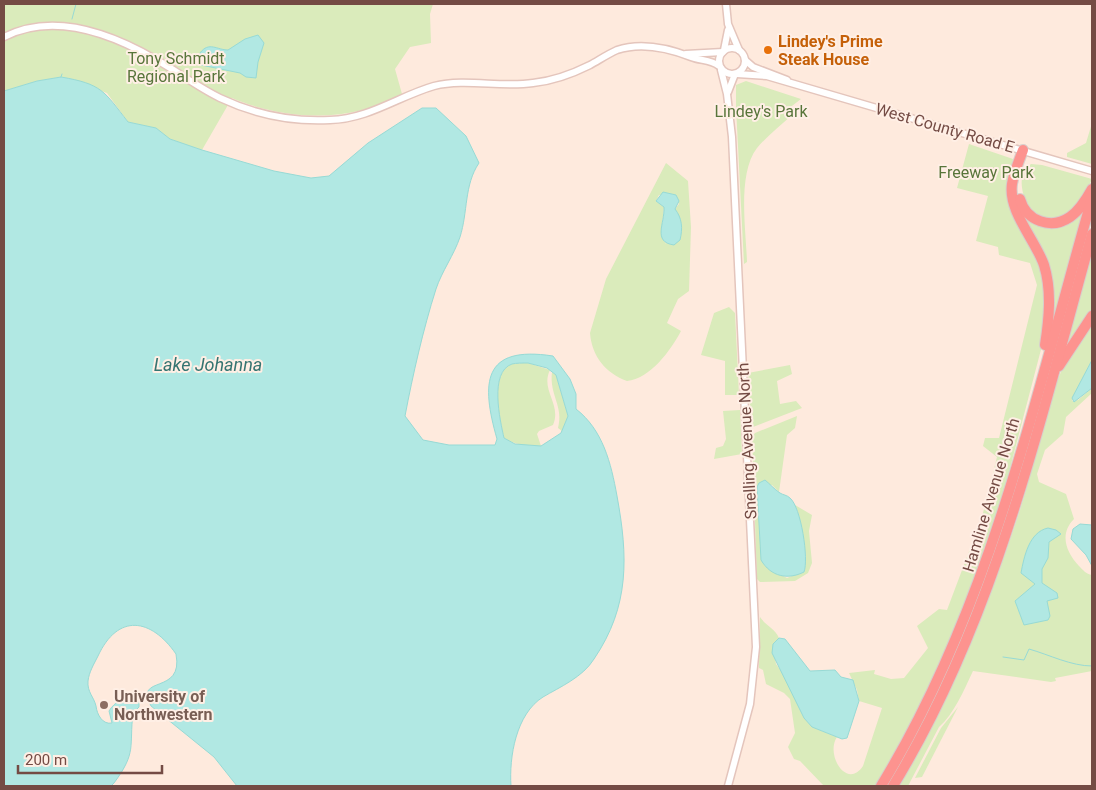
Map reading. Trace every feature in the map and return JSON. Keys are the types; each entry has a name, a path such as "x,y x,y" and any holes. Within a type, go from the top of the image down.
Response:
{"highway":[{"path":"1025,151 1019,182 1019,196 1027,213 1037,220 1052,223 1065,220 1081,207 1092,189"},
{"path":"1025,151 1012,184 1013,198 1041,257 1049,294 1048,325 1039,386"},
{"name":"Hamline Avenue North","path":"881,786 929,698 975,594 1007,499 1092,198"},
{"name":"Hamline Avenue North","path":"892,786 951,678 979,613 1011,523 1092,234"},
{"path":"1052,377 1092,316"}],"street":[{"path":"720,68 719,58 724,51 728,38 726,4"},
{"path":"4,37 22,28 39,25 55,24 78,28 117,41 145,54 205,90 230,102 280,117 321,120 361,116 427,89 446,84 542,82 566,76 625,48 655,47 695,59 708,60 729,74 736,74 744,68 745,60 728,24"},
{"path":"682,54 724,51 733,48 739,50"},
{"name":"West County Road E","path":"745,60 753,67 797,85"},
{"name":"Snelling Avenue North","path":"720,68 727,94 739,270 756,647 750,704 728,786"},
{"name":"West County Road E","path":"736,74 767,76 1092,171"},
{"name":"Snelling Avenue North","path":"727,94 736,74"}],"green space":[{"name":"Tony Schmidt Regional Park","path":"4,4 433,4 430,14 431,43 410,47 395,69 402,94 367,109 313,116 263,109 232,98 202,150 170,139 156,128 128,122 107,93 61,77 37,81 4,91"},
{"name":"Lindey's Park","path":"746,81 801,99 788,109 791,116 769,135 757,148 751,159 745,187 744,219 747,262 744,264 736,85"},
{"path":"1092,123 1092,164 1067,157 1067,153 1086,143"},
{"name":"Freeway Park","path":"969,144 1013,159 1009,187 1044,276 1044,338 998,514 964,609 919,707 876,786 824,786 800,761 794,759 788,747 795,733 790,699 784,693 766,684 763,670 759,668 760,617 779,638 773,644 776,664 785,676 804,718 812,727 837,737 834,744 834,752 839,767 851,774 857,772 863,766 882,708 859,701 857,690 849,673 875,670 874,674 891,679 904,678 928,648 917,626 939,609 947,610 982,517 997,457 983,446 985,438 999,438 1037,285 1030,263 999,255 998,247 976,241 988,196 957,188"},
{"path":"666,163 688,181 691,227 689,291 678,299 667,323 681,331 677,339 666,355 652,369 636,379 627,381 613,374 601,363 591,342 590,333 606,279","holes":["673,194 679,204 675,209 666,244 661,234 664,207 656,201 659,195"]},
{"path":"1031,164 1042,165 1092,179 1080,205 1055,221 1031,214 1023,195 1022,181 1026,169"},
{"path":"1016,203 1042,224 1083,211 1051,327 1051,295"},
{"path":"1092,253 1092,312 1068,346 1066,345"},
{"path":"729,307 735,313 739,395 725,395 725,361 701,355 714,313"},
{"path":"1092,319 1092,360 1072,401 1078,400 1092,388 1092,393 1066,417 1063,434 1045,450 1037,474 1039,482 1066,494 1074,519 1067,531 1066,543 1074,561 1086,573 1092,575 1092,671 1055,678 1056,681 1051,682 973,671 958,701 939,727 908,786 899,786 935,720 981,618 1019,513 1054,389 1073,346"},
{"path":"528,363 550,370 548,384 555,417 553,425 539,431 537,434 541,446 521,445 504,438 500,420 498,386 500,376 512,364"},
{"path":"790,365 792,374 777,381 780,404 796,401 802,408 753,427 751,425 748,373"},
{"path":"552,372 556,375 568,416 562,431 558,428 559,413 553,387"},
{"path":"740,410 742,454 714,459 716,448 723,446 726,439 723,411"},
{"path":"797,416 795,428 787,435 779,492 772,485 757,487 765,566 787,578 804,571 805,551 799,515 795,505 812,515 809,531 812,563 808,573 795,581 760,582 757,579 752,437 755,433"},
{"path":"958,707 922,777 915,778 941,728"}],"water":[{"path":"258,35 264,43 258,62 256,78 201,65 200,53 203,49 213,47 228,50 245,39"},
{"name":"Lake Johanna","path":"61,77 94,86 107,96 128,122 156,128 170,139 202,150 274,171 311,178 329,176 368,143 422,108 436,108 466,136 479,163 471,180 460,237 439,282 431,305 405,416 423,440 449,445 495,445 497,439 489,401 489,385 492,372 500,363 512,356 530,354 553,356 570,379 576,394 576,409 593,427 609,460 615,484 623,539 624,560 620,600 606,639 584,671 543,697 526,714 520,725 513,750 511,786 237,786 214,757 151,706 147,696 148,690 173,675 176,667 176,654 156,633 146,627 135,625 115,632 106,642 89,674 88,681 98,713 101,719 106,722 112,723 109,711 117,702 135,698 139,702 139,707 133,713 129,756 114,783 111,786 4,786 4,91 37,81","holes":["528,363 547,368 556,375 568,416 561,433 541,446 515,444 504,438 502,430 498,397 500,376 512,364"]},
{"path":"663,192 676,195 679,201 675,209 681,223 680,240 674,245 667,243 661,236 664,207 656,201"},
{"path":"1092,360 1092,388 1074,402 1072,398"},
{"path":"765,480 781,494 788,496 798,512 805,545 804,572 792,576 780,575 770,570 761,560 757,487 759,483"},
{"path":"1080,524 1092,525 1092,566 1086,555 1071,539 1073,529"},
{"path":"1048,528 1056,530 1061,534 1049,542 1048,558 1042,569 1042,583 1057,593 1058,598 1047,601 1050,616 1048,620 1024,625 1015,601 1035,584 1021,573 1024,560 1028,546 1036,534"},
{"path":"779,638 785,639 810,671 835,670 841,677 853,680 859,701 847,738 842,739 812,727 804,718 772,653 773,644"}],"waterway":[{"path":"72,19 76,4"},
{"path":"1003,657 1024,660 1029,649 1068,662 1092,666"}],"place":[{"name":"Lindey's Prime Steak House","path":"768,50"},
{"name":"University of Northwestern","path":"104,705"}]}
